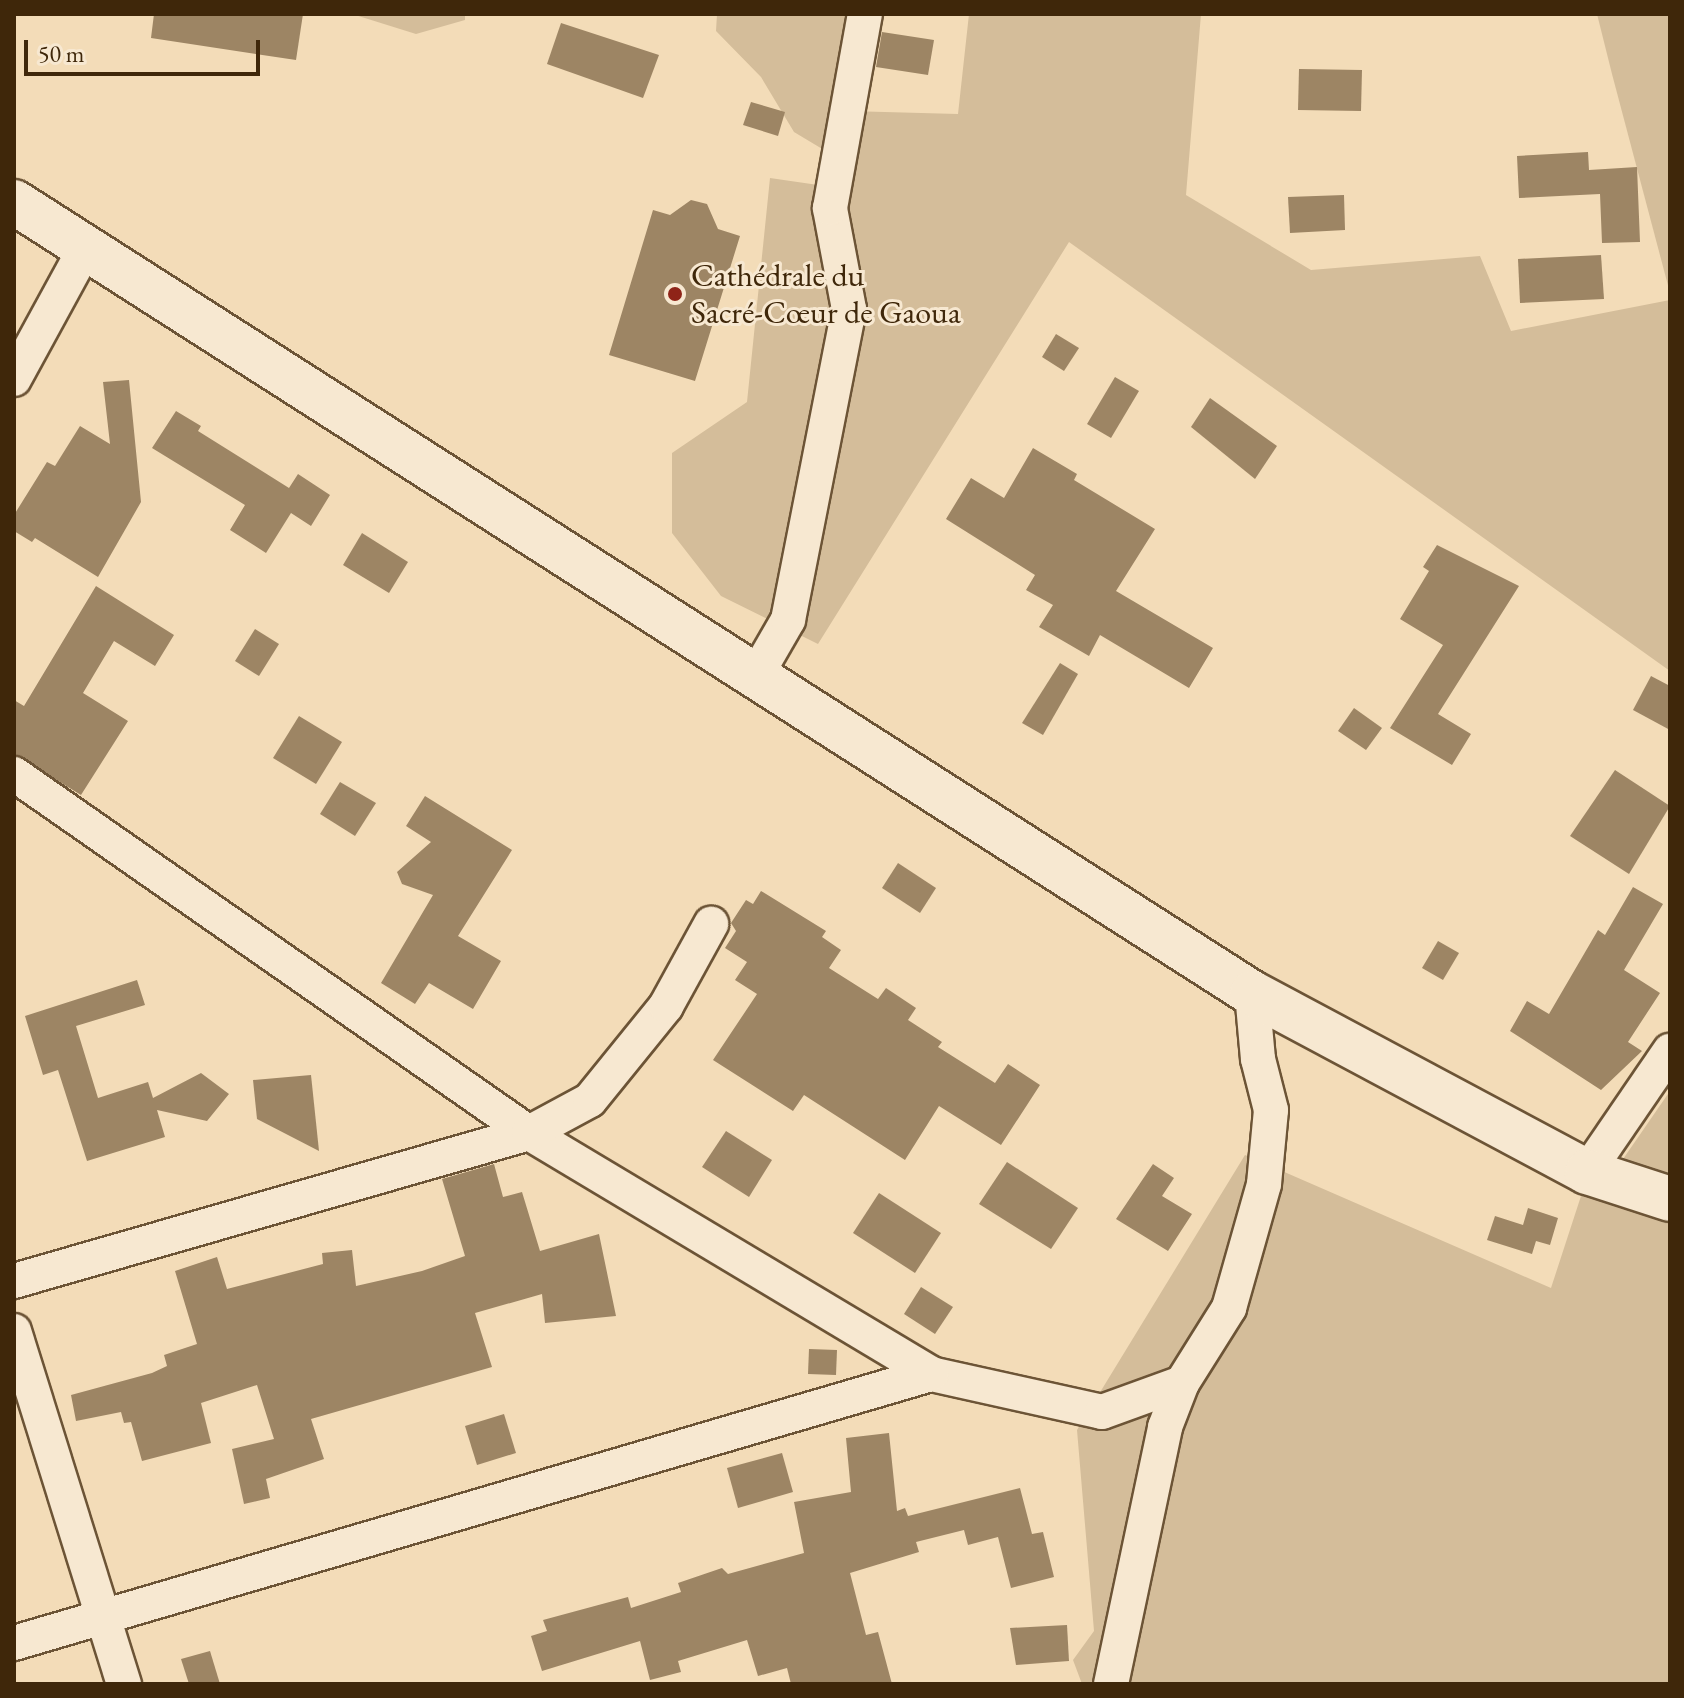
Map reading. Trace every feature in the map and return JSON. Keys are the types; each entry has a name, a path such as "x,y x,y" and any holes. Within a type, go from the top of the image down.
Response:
{"main road":[{"path":"14,202 758,672 1252,993 1587,1172 1670,1199"}],"street":[{"path":"758,672 788,620 849,309 830,208 865,14"},
{"path":"14,379 86,247"},
{"path":"14,774 529,1133 931,1374 1102,1412 1182,1383"},
{"path":"14,1281 529,1133 590,1100 666,1006 711,924"},
{"path":"1111,1684 1165,1427 1182,1383 1229,1308 1264,1184 1271,1110 1258,1059 1252,993"},
{"path":"1587,1172 1670,1051"},
{"path":"14,1331 124,1684"},
{"path":"14,1643 931,1374"}],"shaded area":[{"path":"352,14 465,14 465,20 416,34"},
{"path":"717,14 865,14 848,111 958,114 969,14 1201,14 1186,195 1311,270 1480,256 1511,331 1670,300 1670,671 1069,242 818,644 721,596 672,533 672,453 747,402 770,178 825,186 834,156 794,132 761,77 716,31"},
{"path":"1597,14 1670,14 1670,293 1612,74"},
{"path":"1670,1091 1670,1684 1082,1684 1073,1660 1094,1631 1077,1430 1245,1155 1551,1288 1581,1196 1621,1162"}],"building":[{"path":"154,14 303,14 296,60 151,38"},
{"path":"561,23 659,55 643,98 547,64"},
{"path":"882,32 934,40 928,75 876,67"},
{"path":"1299,69 1362,70 1361,111 1298,110"},
{"path":"751,102 785,112 778,136 743,125"},
{"path":"1588,152 1589,170 1637,167 1640,242 1602,243 1600,194 1519,198 1517,156"},
{"path":"1344,195 1345,230 1290,233 1288,197"},
{"name":"Cathédrale du Sacré-Cœur de Gaoua","path":"691,200 707,204 718,229 740,236 695,381 609,355 653,210 670,215"},
{"path":"1601,255 1604,299 1520,303 1518,259"},
{"path":"1056,334 1079,348 1064,371 1042,357"},
{"path":"1115,377 1139,391 1111,438 1087,424"},
{"path":"129,380 141,502 98,577 35,538 32,542 14,531 14,515 47,462 55,466 80,426 110,444 103,382"},
{"path":"1210,398 1277,446 1255,479 1191,427"},
{"path":"176,411 201,426 198,431 289,488 298,474 330,495 311,526 291,513 266,553 230,530 245,505 152,448"},
{"path":"1033,448 1077,474 1074,480 1155,529 1116,591 1213,648 1189,688 1100,635 1089,656 1039,627 1053,605 1026,590 1035,575 946,519 971,478 1004,498"},
{"path":"362,533 408,562 389,593 343,565"},
{"path":"1437,545 1519,586 1438,714 1471,734 1452,765 1390,728 1443,645 1400,619 1429,571 1423,567"},
{"path":"96,586 174,635 155,666 114,641 83,693 128,721 81,795 14,754 14,700 24,706"},
{"path":"255,629 279,644 259,676 235,661"},
{"path":"1060,663 1078,674 1043,735 1022,723"},
{"path":"1651,676 1670,686 1670,730 1633,710"},
{"path":"1354,708 1382,728 1366,750 1338,731"},
{"path":"299,716 342,742 316,784 273,758"},
{"path":"1615,770 1670,806 1629,874 1570,836"},
{"path":"340,782 376,803 355,836 320,814"},
{"path":"425,796 512,850 458,936 501,961 473,1009 429,983 415,1004 381,983 433,895 402,884 397,872 431,842 406,826"},
{"path":"898,863 936,888 920,913 882,888"},
{"path":"1633,887 1663,904 1624,970 1660,993 1628,1042 1642,1051 1601,1090 1510,1031 1527,1001 1549,1014 1598,930 1605,935"},
{"path":"761,891 826,931 822,937 841,950 829,968 878,999 886,988 916,1008 908,1020 942,1042 938,1047 995,1083 1008,1064 1040,1085 1001,1145 939,1106 905,1160 804,1095 793,1111 713,1060 757,994 735,980 747,962 725,948 736,931 731,923 746,900 753,904"},
{"path":"1438,941 1459,953 1443,980 1422,968"},
{"path":"137,980 145,1005 76,1026 98,1098 148,1082 153,1098 201,1073 229,1094 207,1121 157,1110 165,1137 87,1161 58,1070 43,1075 25,1016"},
{"path":"311,1075 319,1151 257,1119 253,1080"},
{"path":"726,1131 772,1160 749,1197 702,1167"},
{"path":"1007,1162 1078,1208 1051,1249 979,1204"},
{"path":"494,1164 503,1197 522,1192 540,1251 599,1234 616,1316 545,1323 542,1294 475,1313 492,1367 311,1419 324,1459 266,1479 270,1498 244,1504 232,1449 274,1439 257,1385 201,1403 211,1443 142,1461 131,1422 124,1423 121,1412 76,1421 71,1395 152,1373 167,1366 164,1355 197,1344 175,1271 217,1257 227,1289 323,1264 322,1253 352,1250 356,1286 422,1271 465,1256 442,1179"},
{"path":"1153,1164 1174,1178 1162,1196 1192,1214 1168,1251 1116,1219"},
{"path":"879,1193 941,1233 915,1273 853,1233"},
{"path":"1528,1208 1558,1218 1550,1245 1536,1241 1532,1254 1487,1240 1495,1216 1523,1225"},
{"path":"921,1287 953,1307 935,1334 904,1314"},
{"path":"809,1349 837,1350 836,1375 808,1374"},
{"path":"504,1414 516,1453 477,1465 465,1426"},
{"path":"889,1433 897,1511 905,1508 908,1516 1020,1488 1032,1534 1043,1532 1054,1577 1011,1588 998,1537 968,1545 964,1530 916,1542 919,1552 850,1573 866,1635 878,1632 892,1684 791,1684 787,1668 758,1676 747,1640 678,1661 681,1672 650,1680 640,1641 542,1671 531,1636 547,1631 543,1620 628,1597 631,1608 681,1592 678,1583 722,1568 728,1574 804,1553 794,1502 851,1492 846,1438"},
{"path":"782,1453 793,1492 738,1508 727,1468"},
{"path":"1067,1625 1069,1661 1016,1665 1010,1628"},
{"path":"210,1651 220,1684 189,1684 181,1659"}],"place":[{"name":"Cathédrale du Sacré-Cœur de Gaoua","path":"675,294"}]}
